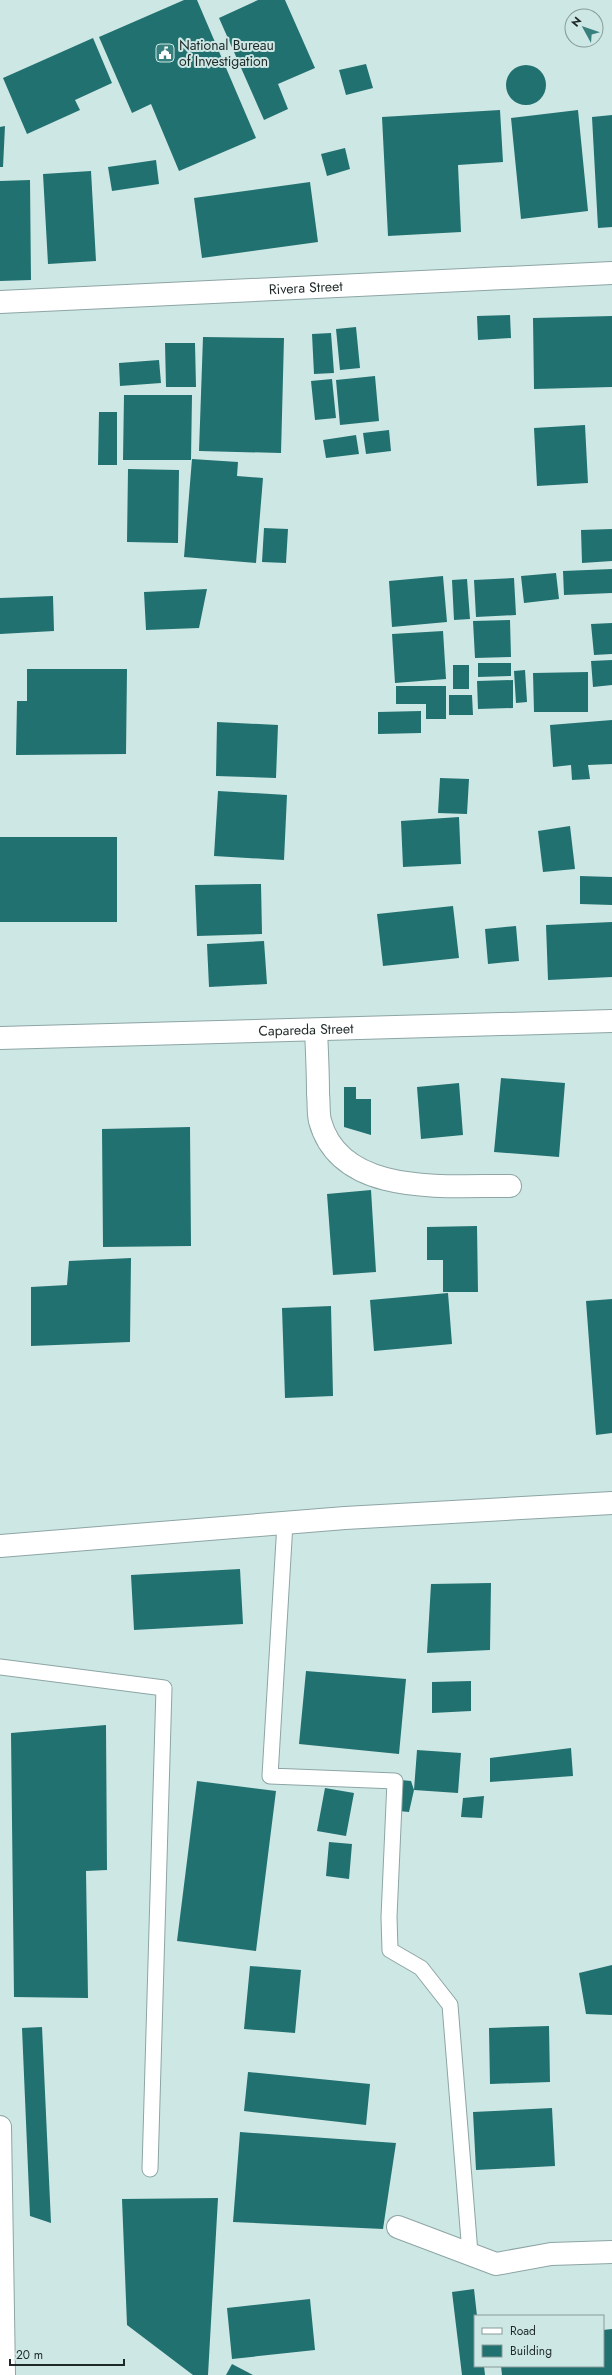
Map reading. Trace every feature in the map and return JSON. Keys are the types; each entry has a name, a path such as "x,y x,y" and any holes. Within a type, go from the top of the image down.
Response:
{"street":[{"name":"Rivera Street","path":"0,302 612,273"},
{"name":"Capareda Street","path":"0,1038 612,1021"},
{"path":"316,1030 319,1119 325,1137 341,1156 362,1172 394,1182 510,1186"},
{"path":"0,1546 285,1523 612,1503"},
{"path":"0,2127 4,2375"},
{"path":"398,2226 496,2264 552,2254 612,2252"}],"lane":[{"path":"285,1523 270,1776 395,1781 389,1917 390,1950 421,1968 450,2005 470,2253"},
{"path":"0,1667 164,1688 150,2169"}],"building":[{"path":"184,0 197,0 256,138 179,171 151,104 132,113 99,37"},
{"path":"258,0 285,0 315,68 278,84 288,109 264,120 219,18"},
{"path":"93,38 112,83 75,100 80,110 27,134 3,78"},
{"path":"366,64 373,88 346,95 339,70"},
{"path":"530,65 537,68 543,74 546,85 545,93 537,102 530,105 522,105 515,102 507,93 506,81 509,74 518,66"},
{"path":"500,110 503,162 458,165 461,232 388,236 382,117"},
{"path":"578,110 588,211 521,219 511,118"},
{"path":"612,115 612,227 598,228 592,117"},
{"path":"5,126 3,167 0,167 0,127"},
{"path":"345,148 350,169 327,176 321,154"},
{"path":"156,160 159,184 112,191 108,167"},
{"path":"91,171 96,261 48,264 43,174"},
{"path":"30,180 31,280 0,281 0,181"},
{"path":"310,182 318,242 202,258 194,198"},
{"path":"510,315 511,338 478,340 477,316"},
{"path":"612,316 612,387 534,389 533,318"},
{"path":"356,327 360,368 340,370 336,329"},
{"path":"331,333 334,373 314,374 312,334"},
{"path":"203,337 284,338 281,453 199,451"},
{"path":"165,343 195,343 196,387 166,387"},
{"path":"159,360 161,383 120,386 119,363"},
{"path":"375,376 379,421 340,425 336,380"},
{"path":"332,379 336,418 315,420 311,381"},
{"path":"124,395 192,395 191,460 123,460"},
{"path":"99,412 117,412 117,465 98,465"},
{"path":"585,425 588,483 537,486 534,428"},
{"path":"389,430 391,451 366,454 363,433"},
{"path":"356,435 359,454 326,458 323,440"},
{"path":"192,459 238,462 237,476 263,478 256,563 184,557"},
{"path":"128,469 179,470 178,543 127,542"},
{"path":"264,528 288,529 286,563 262,562"},
{"path":"612,529 612,561 582,563 581,530"},
{"path":"612,569 612,593 564,595 563,571"},
{"path":"556,573 559,599 524,603 521,576"},
{"path":"443,576 447,622 392,627 389,581"},
{"path":"514,578 516,615 476,617 474,580"},
{"path":"467,579 470,619 454,620 452,580"},
{"path":"207,589 199,628 146,630 144,592"},
{"path":"53,596 54,631 0,634 0,598"},
{"path":"510,620 511,657 475,658 473,621"},
{"path":"612,623 612,654 594,655 591,624"},
{"path":"443,631 446,679 395,683 392,634"},
{"path":"612,660 612,685 593,687 591,661"},
{"path":"478,663 511,663 511,676 478,677"},
{"path":"453,665 469,665 469,689 453,689"},
{"path":"27,669 127,669 126,754 16,755 17,701 27,701"},
{"path":"525,670 527,702 516,703 514,671"},
{"path":"588,672 588,712 534,712 533,673"},
{"path":"513,680 513,708 478,709 477,681"},
{"path":"396,686 446,686 446,719 426,719 426,704 396,704"},
{"path":"449,695 472,695 473,715 449,715"},
{"path":"421,711 421,733 378,734 378,712"},
{"path":"612,720 612,764 588,765 590,779 572,780 571,765 553,767 550,725"},
{"path":"217,722 278,725 276,778 216,776"},
{"path":"440,778 469,779 467,814 438,813"},
{"path":"218,791 287,795 284,860 214,856"},
{"path":"459,817 461,864 403,867 401,821"},
{"path":"570,826 575,869 543,872 538,831"},
{"path":"0,837 117,837 117,922 0,922"},
{"path":"580,876 612,877 612,905 580,904"},
{"path":"261,884 262,934 197,936 195,885"},
{"path":"453,906 459,958 383,966 377,914"},
{"path":"612,922 612,977 548,980 546,925"},
{"path":"516,926 519,961 488,964 485,929"},
{"path":"264,941 267,984 209,987 207,944"},
{"path":"501,1078 565,1083 559,1157 494,1152"},
{"path":"459,1083 463,1135 421,1139 417,1087"},
{"path":"344,1087 356,1087 356,1099 371,1099 371,1135 344,1127"},
{"path":"190,1127 191,1246 103,1247 102,1129"},
{"path":"371,1190 376,1272 333,1275 327,1194"},
{"path":"477,1226 478,1292 443,1292 443,1260 427,1260 427,1227"},
{"path":"131,1258 130,1342 31,1346 31,1287 67,1285 69,1261"},
{"path":"448,1293 452,1344 374,1351 370,1300"},
{"path":"612,1299 612,1433 596,1435 586,1301"},
{"path":"331,1306 333,1396 285,1398 282,1308"},
{"path":"240,1569 243,1624 134,1630 131,1575"},
{"path":"491,1583 490,1650 427,1653 431,1584"},
{"path":"306,1671 406,1679 399,1754 299,1744"},
{"path":"471,1681 471,1711 432,1713 432,1682"},
{"path":"106,1725 107,1870 86,1871 88,1998 14,1997 11,1733"},
{"path":"571,1748 573,1776 490,1782 490,1758"},
{"path":"417,1750 461,1753 458,1793 414,1790"},
{"path":"391,1779 411,1781 414,1790 409,1812 388,1810"},
{"path":"197,1781 276,1791 256,1951 177,1941"},
{"path":"325,1788 354,1793 346,1836 317,1831"},
{"path":"484,1796 482,1818 461,1817 463,1798"},
{"path":"329,1842 352,1844 349,1879 326,1876"},
{"path":"612,1965 612,2015 586,2014 579,1973"},
{"path":"250,1966 301,1970 295,2033 244,2029"},
{"path":"549,2026 550,2082 490,2084 489,2028"},
{"path":"42,2027 51,2223 30,2216 22,2028"},
{"path":"248,2072 370,2084 366,2125 244,2111"},
{"path":"552,2108 555,2166 476,2170 473,2112"},
{"path":"240,2132 396,2143 383,2229 233,2222"},
{"path":"218,2198 208,2375 193,2375 127,2325 122,2199"},
{"path":"474,2289 477,2315 474,2315 474,2367 484,2367 485,2375 462,2375 452,2292"},
{"path":"310,2299 315,2350 232,2359 227,2308"},
{"path":"612,2329 612,2375 502,2375 501,2367 604,2367 604,2330"},
{"path":"232,2364 253,2375 226,2375"}],"place":[{"name":"National Bureau of Investigation","path":"165,53"}]}
